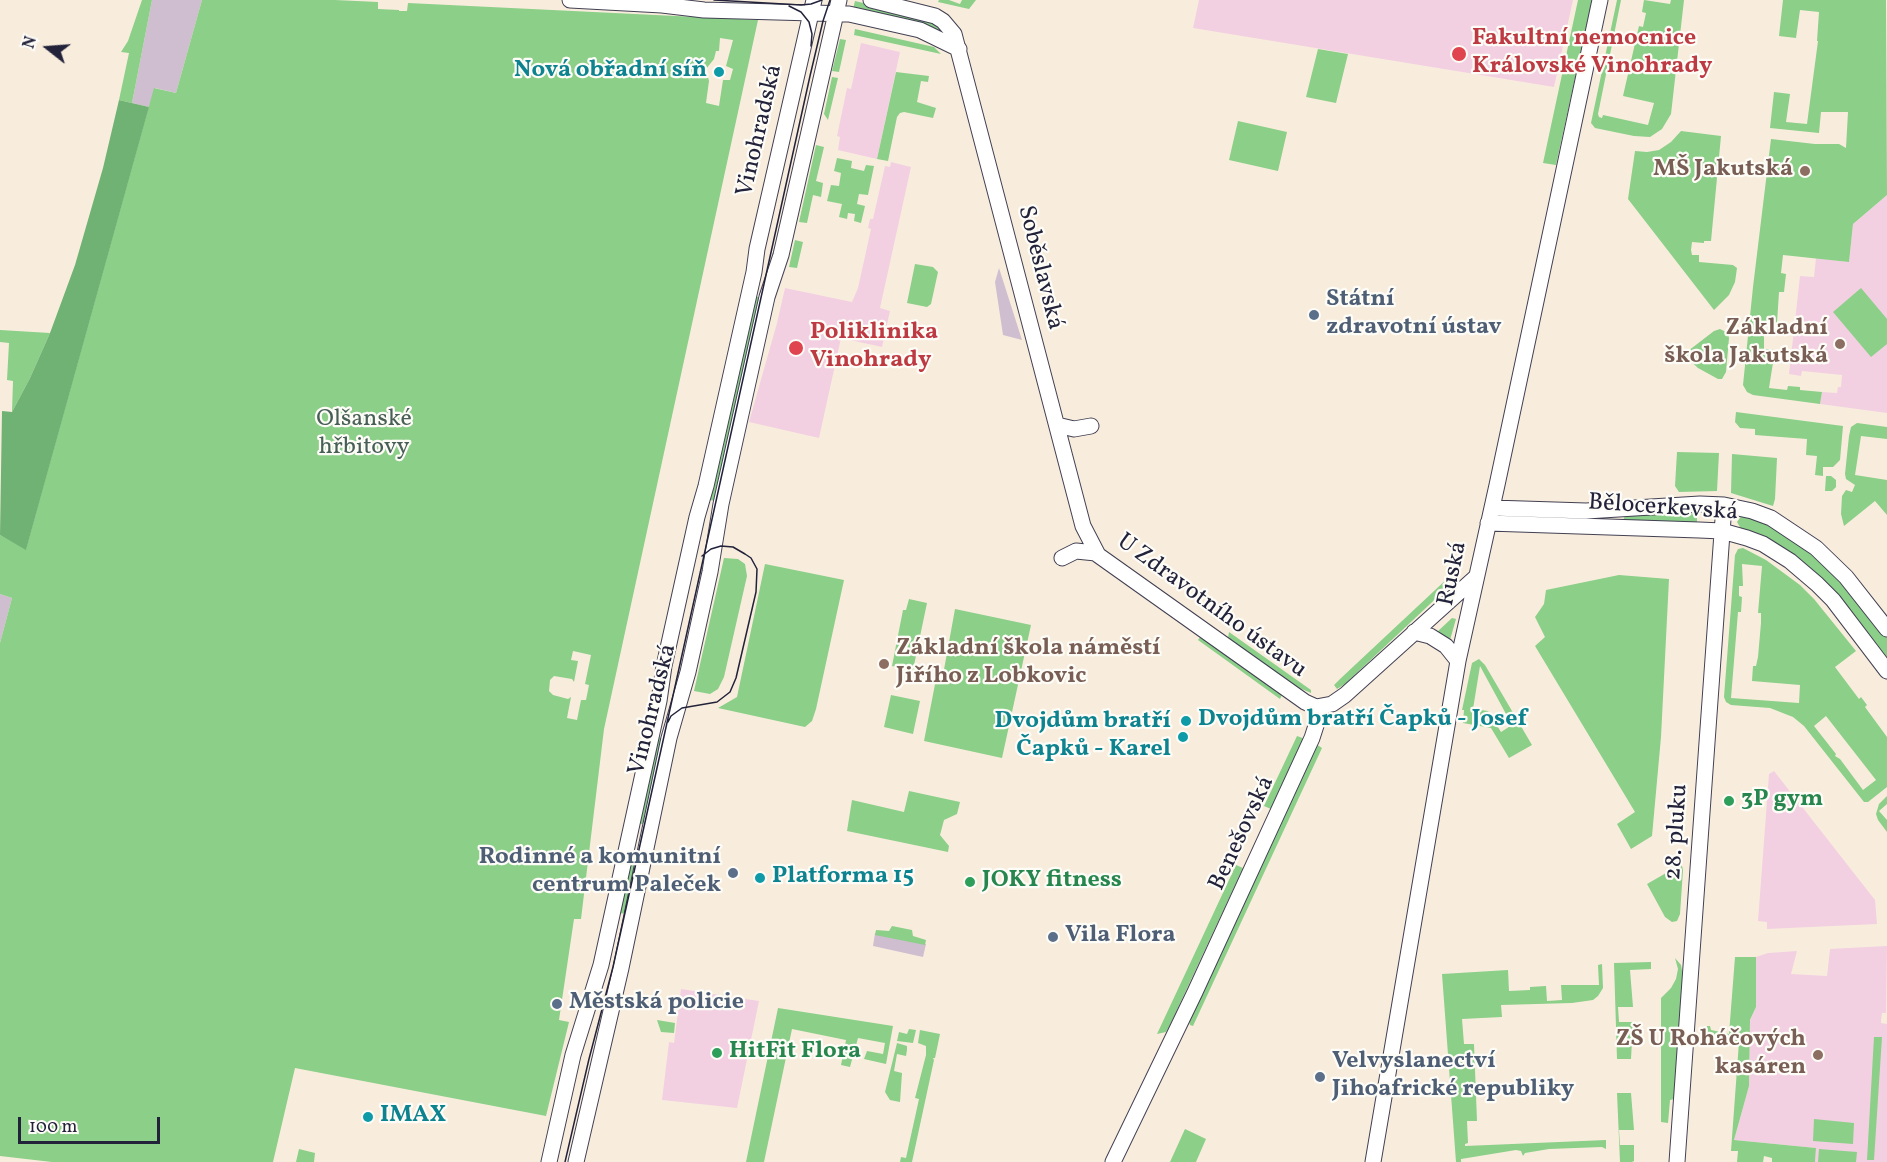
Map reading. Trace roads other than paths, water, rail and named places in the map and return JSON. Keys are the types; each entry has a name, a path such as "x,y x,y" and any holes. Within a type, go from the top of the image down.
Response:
{"main road":[{"path":"570,0 662,5 704,10 812,7 835,4 920,30 959,49"},
{"name":"Soběslavská","path":"871,0 939,18 954,34 1076,498"},
{"name":"Ruská","path":"1373,1162 1458,661 1600,0"},
{"name":"Vinohradská","path":"576,1162 621,968 666,749 688,672 710,572 721,504 767,297 776,269 835,4"},
{"name":"Vinohradská","path":"549,1162 573,1055 601,965 659,701 664,666 812,7"},
{"path":"754,272 776,269"},
{"path":"1057,425 1074,429 1091,426"},
{"name":"U Zdravotního ústavu","path":"1076,498 1083,526 1096,553 1305,702 1322,707"},
{"name":"Bělocerkevská","path":"1490,515 1700,504 1724,505 1746,510 1771,518 1816,548 1846,577 1887,629"},
{"name":"28. pluku","path":"1677,1162 1724,505"},
{"name":"Bělocerkevská","path":"1490,515 1722,531 1748,538 1763,544 1804,572 1833,600 1887,670"},
{"path":"1062,558 1076,551 1096,553"},
{"path":"1322,707 1332,704 1345,695 1476,577"},
{"path":"1414,632 1430,636 1446,646 1458,661"},
{"name":"Benešovská","path":"1113,1162 1312,738 1322,707"}],"tram line":[{"path":"714,0 801,5 822,0"},
{"path":"565,1162 613,967 810,76 830,0"},
{"path":"789,6 801,12 809,22 812,34 811,46"},
{"path":"668,722 671,716 682,708 717,702 730,692 736,678 756,592 757,569 751,558 733,547 721,546 711,549 702,556"}],"place":[{"name":"Fakultní nemocnice Královské Vinohrady","path":"1459,54"},
{"name":"Nová obřadní síň","path":"719,72"},
{"name":"MŠ Jakutská","path":"1805,171"},
{"name":"Státní zdravotní ústav","path":"1314,315"},
{"name":"Základní škola Jakutská","path":"1840,344"},
{"name":"Poliklinika Vinohrady","path":"796,348"},
{"name":"Základní škola náměstí Jiřího z Lobkovic","path":"884,664"},
{"name":"Dvojdům bratří Čapků - Josef","path":"1186,721"},
{"name":"Dvojdům bratří Čapků - Karel","path":"1183,737"},
{"name":"3P gym","path":"1729,801"},
{"name":"Rodinné a komunitní centrum Paleček","path":"733,873"},
{"name":"Platforma 15","path":"760,878"},
{"name":"JOKY fitness","path":"970,882"},
{"name":"Vila Flora","path":"1053,937"},
{"name":"Městská policie","path":"557,1004"},
{"name":"HitFit Flora","path":"717,1053"},
{"name":"ZŠ U Roháčových kasáren","path":"1818,1055"},
{"name":"Velvyslanectví Jihoafrické republiky","path":"1320,1077"},
{"name":"IMAX","path":"368,1117"}],"park label":[{"name":"Olšanské hřbitovy","path":"364,435"}]}
